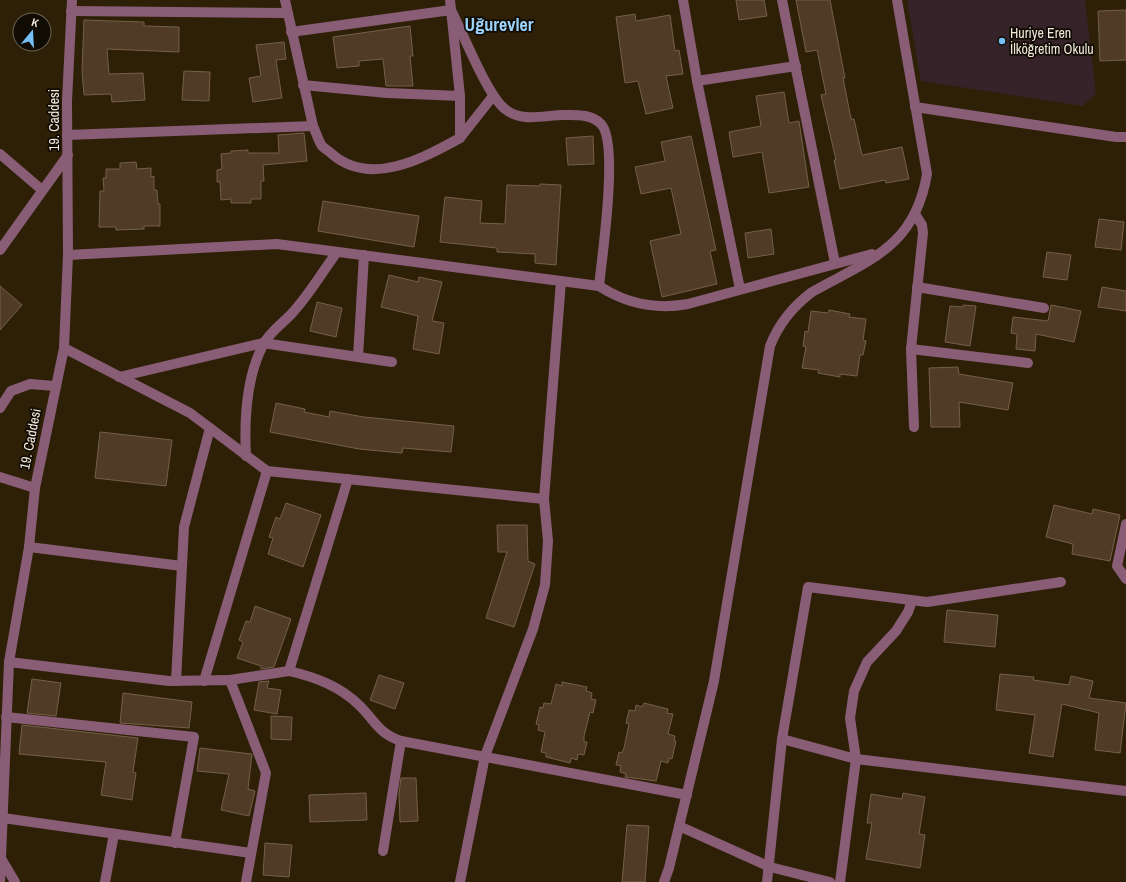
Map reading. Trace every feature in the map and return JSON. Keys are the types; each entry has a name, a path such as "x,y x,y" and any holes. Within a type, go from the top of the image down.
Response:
{"street":[{"name":"19. Caddesi","path":"0,882 9,662 30,547 35,488 64,348 68,255 67,135 72,0"},
{"path":"286,0 291,32 313,126 322,146 341,162 367,170 400,166 439,150 460,138 493,96"},
{"path":"450,0 460,96 460,138"},
{"path":"683,0 697,81 740,289"},
{"path":"782,0 835,263"},
{"path":"664,882 714,681 770,346 782,321 800,300 886,250 907,228 915,214 924,188 927,174 897,0"},
{"path":"291,32 451,10"},
{"path":"451,10 493,96 506,110 523,117 563,115 590,117 596,119 604,127 607,136 610,175 599,286"},
{"path":"71,11 287,13"},
{"path":"697,81 796,66"},
{"path":"303,85 387,93 460,96"},
{"path":"915,107 1108,136 1126,137"},
{"path":"67,135 313,126"},
{"path":"0,154 42,190"},
{"path":"0,250 68,155"},
{"path":"914,427 911,349 923,233 922,225 915,214"},
{"path":"68,255 277,244 599,286 635,304 662,307 688,304 886,250"},
{"path":"246,456 248,397 263,343 294,311 337,252"},
{"path":"358,357 364,256"},
{"path":"460,882 484,756 540,607 547,562 548,541 544,499 561,281"},
{"path":"917,286 1044,308"},
{"path":"120,377 263,343 392,362"},
{"path":"64,348 190,413 267,471 544,499"},
{"path":"911,349 1028,363"},
{"path":"0,408 11,391 30,384 55,386"},
{"path":"176,681 184,527 210,428"},
{"path":"204,681 267,471"},
{"path":"0,477 35,488"},
{"path":"289,671 348,479"},
{"path":"1126,524 1117,566 1126,579"},
{"path":"30,547 182,566"},
{"path":"767,882 770,867 782,739 808,587 912,601 944,600 1061,582"},
{"path":"840,882 856,759 850,718 857,680 873,653 890,638 902,623 912,601"},
{"path":"9,662 176,681 230,680 289,671 305,674 334,687 360,706 386,735 401,741 686,795"},
{"path":"230,680 266,773 246,882"},
{"path":"6,717 194,737 175,843"},
{"path":"782,739 856,759 1126,791"},
{"path":"383,851 401,741"},
{"path":"3,818 251,853"},
{"path":"679,826 770,867 830,882"},
{"path":"105,882 114,834"},
{"path":"1,860 15,882"}],"shaded area":[{"name":"Huriye Eren İlköğretim Okulu","path":"907,0 1085,0 1096,94 1083,106 921,81"}],"building":[{"path":"736,0 764,0 767,16 739,20"},
{"path":"796,0 830,0 845,78 843,78 851,119 854,119 862,155 902,147 909,179 886,183 885,180 840,189 834,160 836,160 821,95 826,94 817,50 806,52"},
{"path":"1126,10 1126,60 1100,61 1098,11"},
{"path":"635,14 636,21 670,15 675,51 679,50 683,74 666,76 673,108 646,114 638,81 625,83 616,17"},
{"path":"84,20 144,22 144,26 179,27 179,52 107,49 109,74 143,73 145,100 112,102 111,94 84,95 82,71"},
{"path":"410,26 413,56 410,56 413,86 386,86 383,59 359,61 359,66 337,68 333,37"},
{"path":"284,42 286,59 276,60 282,98 253,102 249,78 261,76 256,45"},
{"path":"184,71 210,72 209,101 182,100"},
{"path":"784,92 789,123 799,121 809,187 769,193 762,152 733,157 729,132 761,126 756,96"},
{"path":"304,133 307,161 263,165 264,181 261,181 261,199 251,199 251,203 231,203 231,199 221,200 220,182 217,182 217,170 222,169 221,154 231,153 231,151 248,150 248,153 279,153 278,135"},
{"path":"593,136 594,164 568,165 566,138"},
{"path":"691,136 716,250 710,251 717,284 662,297 650,241 681,234 671,188 641,194 635,167 665,161 661,142"},
{"path":"136,162 137,169 151,168 151,177 154,176 154,190 157,190 158,204 160,204 160,226 144,226 144,229 116,230 116,227 99,227 100,191 104,191 103,178 106,178 106,169 120,169 120,163"},
{"path":"540,184 561,185 556,265 535,263 535,254 497,252 497,248 440,242 445,197 482,201 480,223 505,224 507,185 540,186"},
{"path":"323,201 419,216 414,247 318,231"},
{"path":"1099,219 1124,222 1121,250 1095,247"},
{"path":"771,229 774,254 748,258 745,233"},
{"path":"1047,252 1071,255 1067,280 1043,277"},
{"path":"389,275 418,282 419,277 442,282 432,321 444,323 439,354 413,349 418,316 381,307"},
{"path":"0,286 22,305 0,330"},
{"path":"1102,287 1126,291 1126,311 1098,307"},
{"path":"317,302 342,308 336,337 310,331"},
{"path":"963,305 976,306 970,346 945,342 950,306 963,307"},
{"path":"1051,305 1081,311 1074,342 1036,334 1035,351 1016,349 1017,334 1011,333 1013,317 1048,321"},
{"path":"829,310 850,314 849,317 866,319 863,340 866,341 863,355 860,355 857,376 840,374 840,377 818,373 819,370 802,368 806,347 803,346 805,331 808,332 811,311 828,313"},
{"path":"958,367 959,374 1013,383 1008,410 959,402 960,427 931,427 929,368"},
{"path":"276,403 305,409 304,412 329,417 330,411 364,417 454,426 451,452 403,448 402,453 359,449 270,432"},
{"path":"100,432 172,440 166,486 95,478"},
{"path":"286,503 321,515 303,567 268,554 273,538 269,537 276,517 280,519"},
{"path":"1054,505 1092,514 1093,509 1120,515 1110,561 1072,554 1073,544 1046,537"},
{"path":"497,525 527,525 528,561 535,564 514,627 486,618 507,552 498,552"},
{"path":"255,606 291,619 274,667 261,669 261,666 237,658 243,642 239,640 246,621 250,622"},
{"path":"947,610 998,615 995,647 944,642"},
{"path":"1000,674 1034,677 1033,680 1069,685 1071,676 1093,681 1089,698 1126,703 1120,753 1095,750 1099,713 1062,704 1053,757 1029,753 1035,715 996,710"},
{"path":"379,675 404,683 395,709 370,700"},
{"path":"32,679 61,683 56,716 27,713"},
{"path":"269,681 267,688 281,690 277,714 254,710 259,682"},
{"path":"562,682 587,687 586,691 592,693 591,699 596,700 593,713 590,712 584,736 584,742 587,742 584,755 578,754 577,760 571,758 570,763 546,757 546,753 541,752 545,732 538,730 539,725 536,724 540,707 543,708 544,703 551,704 556,684 562,686"},
{"path":"123,693 192,702 189,728 120,723"},
{"path":"644,703 668,709 667,713 673,714 668,734 675,736 674,741 676,741 672,759 669,758 668,763 661,761 656,781 625,777 626,774 620,772 621,766 616,765 619,752 622,753 624,748 629,724 626,723 629,710 635,711 636,705 642,707"},
{"path":"271,716 292,717 291,740 271,739"},
{"path":"22,725 138,738 133,772 136,773 132,800 101,795 106,762 19,754"},
{"path":"200,748 252,754 248,789 255,791 249,816 221,810 229,774 197,771"},
{"path":"401,778 416,778 418,821 400,822 399,793"},
{"path":"366,793 367,820 310,822 309,795"},
{"path":"903,793 925,797 919,834 925,835 920,868 866,859 872,823 867,823 871,794 902,799"},
{"path":"627,825 649,826 645,882 622,882"},
{"path":"265,843 292,845 289,877 263,875"}],"place":[{"name":"Huriye Eren İlköğretim Okulu","path":"1002,41"}],"district":[{"name":"Uğurevler","path":"499,24"}]}
